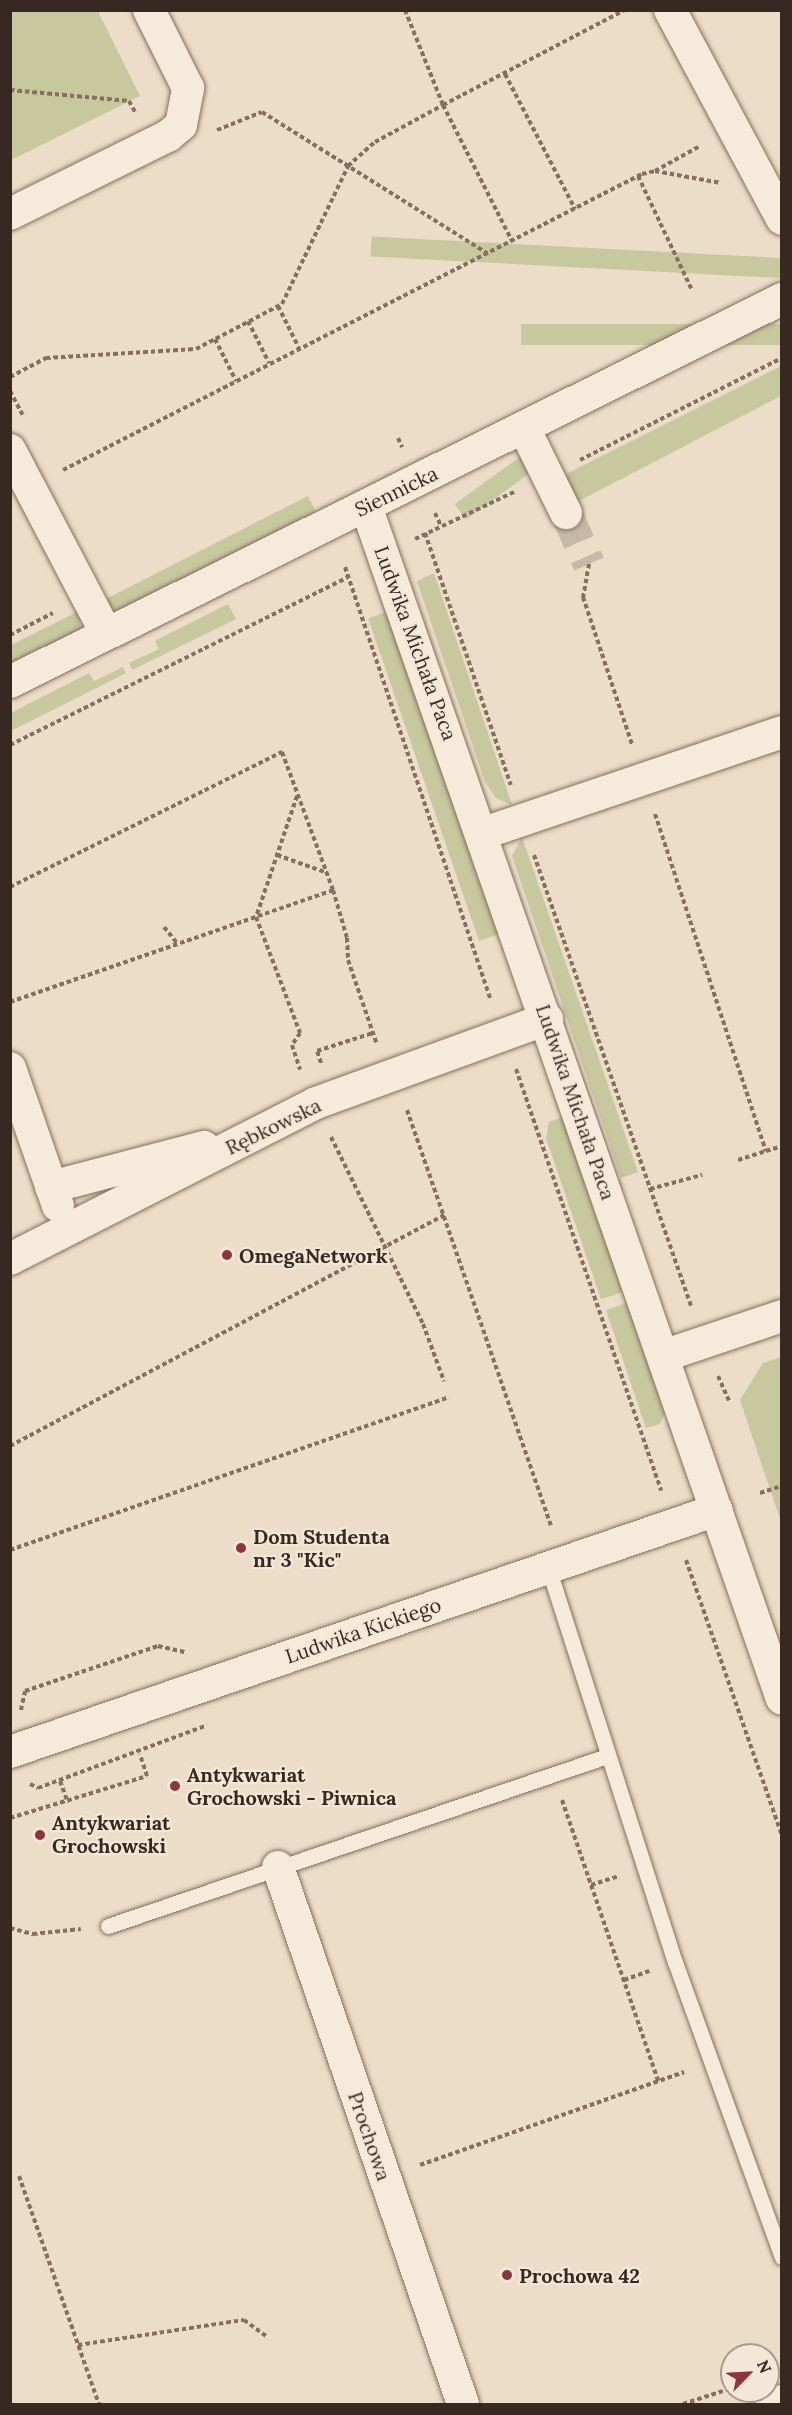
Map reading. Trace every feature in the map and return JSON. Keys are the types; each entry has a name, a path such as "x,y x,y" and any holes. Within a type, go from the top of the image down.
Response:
{"street":[{"path":"10,214 176,131 189,98 184,77 149,10"},
{"path":"670,10 735,126 782,219"},
{"name":"Siennicka","path":"10,682 782,299"},
{"path":"524,428 566,513"},
{"path":"10,450 106,633"},
{"name":"Ludwika Michała Paca","path":"366,506 484,833 782,1699"},
{"path":"484,833 782,732"},
{"name":"Rębkowska","path":"10,1259 227,1148 321,1089 547,1019"},
{"path":"10,1068 67,1229"},
{"path":"51,1187 190,1149 227,1148"},
{"path":"663,1356 782,1316"},
{"name":"Ludwika Kickiego","path":"10,1752 717,1510"},
{"name":"Prochowa","path":"278,1867 463,2404"},
{"path":"771,2404 782,2401"}],"lane":[{"path":"548,1567 607,1756 711,2063 782,2257"},
{"path":"108,1926 607,1756"}],"path":[{"path":"405,10 443,105 512,241"},
{"path":"10,377 46,358 196,349 278,306 348,166 375,142 625,10"},
{"path":"505,74 575,209"},
{"path":"10,90 129,101 150,146"},
{"path":"210,132 262,112 488,253"},
{"path":"30,487 638,176 655,171 735,126"},
{"path":"655,171 767,191"},
{"path":"638,176 692,290"},
{"path":"278,306 299,348"},
{"path":"248,321 270,364"},
{"path":"215,339 236,381"},
{"path":"10,745 348,577 425,533 548,476 782,358"},
{"path":"331,522 503,1034 782,1835"},
{"path":"425,533 703,1342 729,1401"},
{"path":"589,564 583,597 766,1151"},
{"path":"10,635 86,596"},
{"path":"297,795 256,917 300,1033 292,1045 301,1074"},
{"path":"277,855 326,872"},
{"path":"10,1002 333,891"},
{"path":"164,927 178,944"},
{"path":"373,1034 317,1051 321,1089 383,1247 423,1324 444,1381"},
{"path":"738,1160 782,1146"},
{"path":"650,1189 702,1175"},
{"path":"10,1446 444,1215"},
{"path":"10,1550 449,1397"},
{"path":"760,1493 782,1486"},
{"path":"10,1818 68,1803 147,1776 140,1754"},
{"path":"554,1774 658,2081"},
{"path":"60,1781 68,1803"},
{"path":"10,1928 33,1935 108,1926"},
{"path":"385,2178 711,2063"},
{"path":"19,2176 99,2404"},
{"path":"78,2345 244,2320 267,2337"},
{"path":"683,2404 720,2392"}],"green space":[{"path":"10,11 98,11 140,96 11,160"},
{"path":"372,237 781,258 780,278 371,257"},
{"path":"521,324 781,324 781,345 521,345"},
{"path":"781,366 781,396 575,503 562,476"},
{"path":"521,456 532,471 466,520 455,504"},
{"path":"308,496 316,512 111,616 103,600"},
{"path":"434,573 512,805 496,798 485,782 417,581"},
{"path":"228,604 236,619 132,670 129,663 159,649 155,641"},
{"path":"79,611 80,631 11,665 11,645"},
{"path":"387,612 498,934 479,941 368,619"},
{"path":"123,667 126,673 11,731 11,713 89,673 94,681"},
{"path":"522,837 638,1172 621,1178 512,856"},
{"path":"563,1117 623,1292 601,1299 546,1138 549,1122"},
{"path":"627,1303 665,1413 660,1424 646,1428 606,1310"},
{"path":"782,1357 781,1522 740,1400 763,1363"}],"tunnel":[{"path":"566,513 589,564"}],"place":[{"name":"OmegaNetwork","path":"227,1255"},
{"name":"Dom Studenta nr 3 \"Kic\"","path":"241,1548"},
{"name":"Antykwariat Grochowski - Piwnica","path":"175,1786"},
{"name":"Antykwariat Grochowski","path":"40,1835"},
{"name":"Prochowa 42","path":"507,2275"}]}
